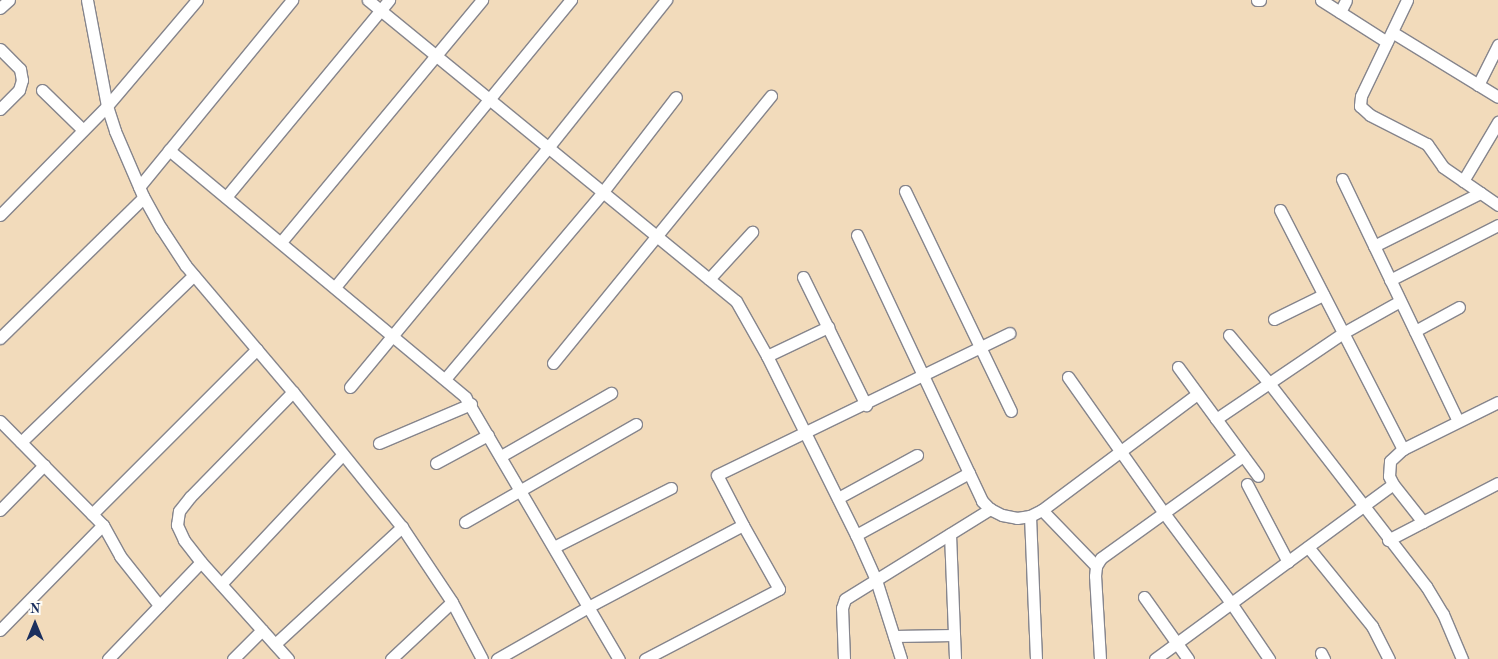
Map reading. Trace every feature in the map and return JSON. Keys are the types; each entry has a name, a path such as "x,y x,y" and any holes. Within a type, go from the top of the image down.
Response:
{"street":[{"path":"0,8 9,0"},
{"path":"87,0 107,106 114,132 141,192 194,275 293,392 402,527 452,602 482,659"},
{"path":"0,215 107,106 197,0"},
{"path":"0,338 141,192 169,150 292,0"},
{"path":"368,0 547,149 736,301 767,356 803,432 856,535 876,580 901,659"},
{"path":"226,196 389,0"},
{"path":"280,242 482,0"},
{"path":"335,287 571,0"},
{"path":"350,387 547,149 666,0"},
{"path":"1321,0 1498,97"},
{"path":"1340,12 1346,0"},
{"path":"1407,0 1361,96 1360,106 1370,115 1427,144 1442,167 1498,205"},
{"path":"1478,85 1498,45"},
{"path":"0,49 20,69 22,80 20,90 0,109"},
{"path":"42,90 83,130"},
{"path":"553,363 771,96"},
{"path":"445,379 602,193 676,98"},
{"path":"1463,181 1498,122"},
{"path":"169,150 465,397 471,404 619,659"},
{"path":"1342,179 1458,421"},
{"path":"905,191 1011,412"},
{"path":"1374,246 1480,192"},
{"path":"1280,210 1403,449"},
{"path":"1390,280 1498,225"},
{"path":"708,279 752,232"},
{"path":"857,236 982,501 990,510 1017,518 1030,516 1042,510 1197,394"},
{"path":"21,442 194,275"},
{"path":"803,277 866,405"},
{"path":"1274,319 1323,295"},
{"path":"1216,419 1343,334 1400,301"},
{"path":"1415,331 1459,307"},
{"path":"767,356 828,327"},
{"path":"645,659 778,589 717,475 803,432 866,405 1009,334"},
{"path":"1229,335 1269,383 1433,596 1447,622 1462,659"},
{"path":"92,514 257,349"},
{"path":"1178,367 1258,476"},
{"path":"1068,377 1120,452 1231,603 1269,659"},
{"path":"288,659 201,562 184,540 177,525 179,511 190,497 293,392"},
{"path":"501,456 612,393"},
{"path":"1423,522 1393,484 1389,476 1390,461 1403,449 1498,402"},
{"path":"379,443 471,404"},
{"path":"0,421 104,525 120,556 160,605"},
{"path":"465,522 636,424"},
{"path":"436,462 488,435"},
{"path":"221,584 343,454"},
{"path":"838,498 916,455"},
{"path":"1100,659 1096,566 1100,558 1243,456"},
{"path":"0,510 44,466"},
{"path":"856,535 969,473"},
{"path":"1388,540 1498,483"},
{"path":"1247,484 1288,562"},
{"path":"1155,659 1393,484"},
{"path":"554,547 671,488"},
{"path":"844,659 842,603 845,599 990,510"},
{"path":"1042,510 1096,566"},
{"path":"1030,516 1036,659"},
{"path":"0,630 104,525"},
{"path":"496,659 588,607 743,525"},
{"path":"275,644 402,527"},
{"path":"950,534 955,659"},
{"path":"1308,547 1372,626 1389,659"},
{"path":"108,659 201,562"},
{"path":"1144,597 1188,659"},
{"path":"391,659 452,602"},
{"path":"233,659 262,630"},
{"path":"894,636 954,635"}]}
